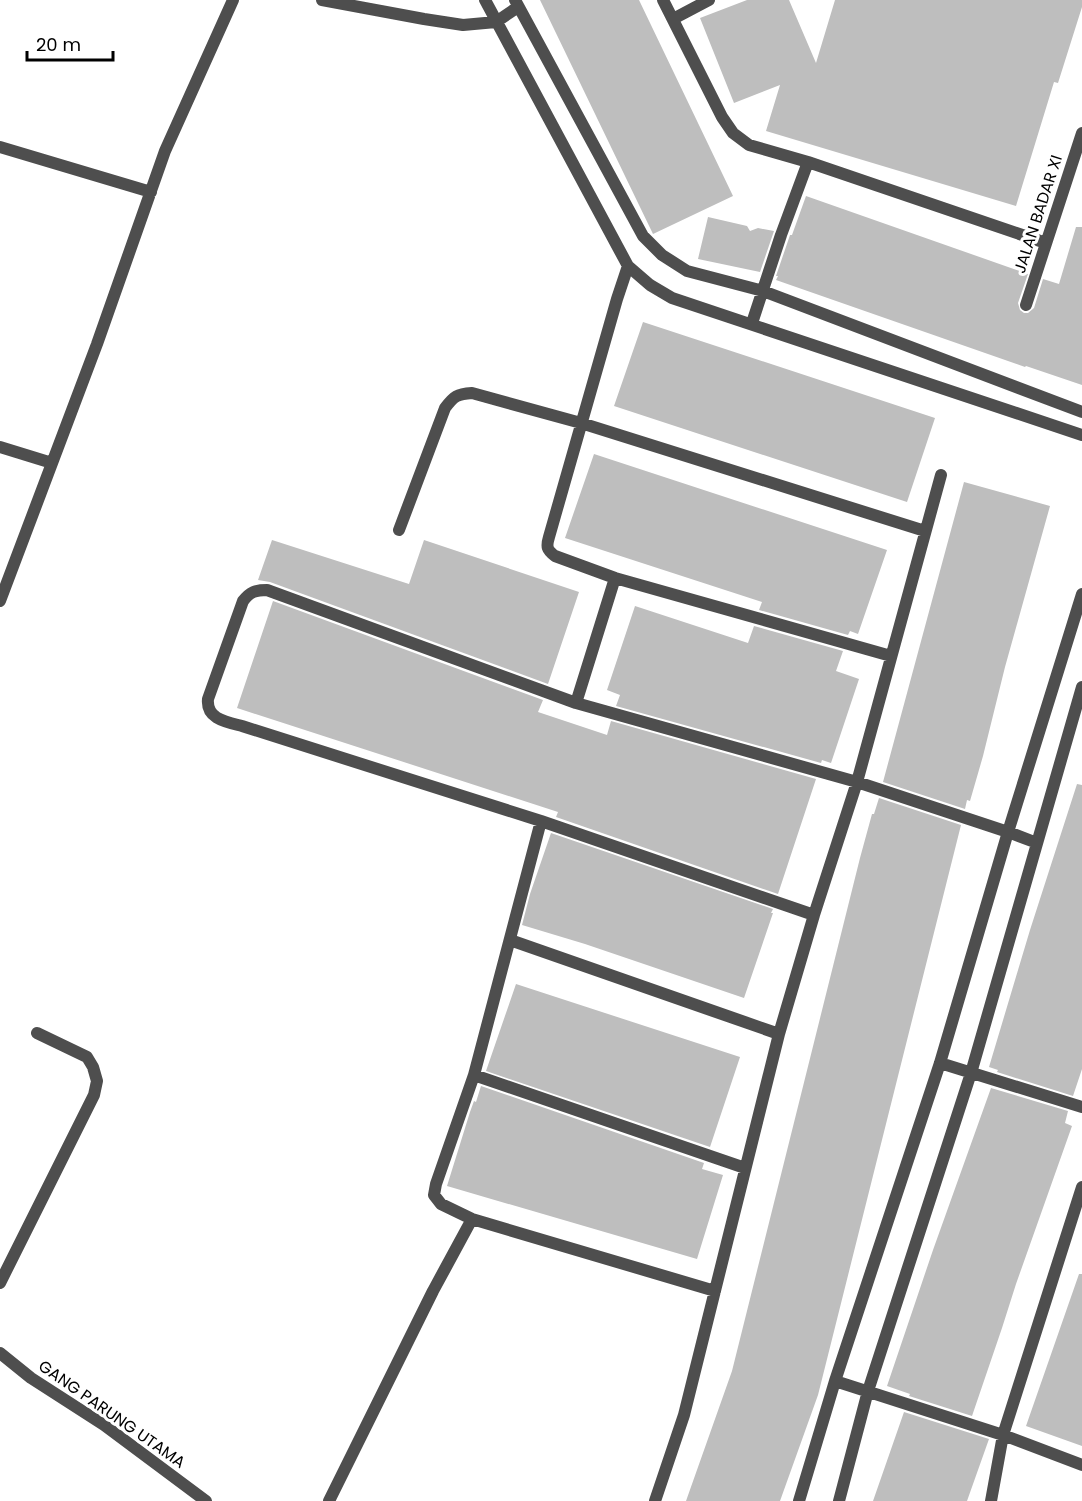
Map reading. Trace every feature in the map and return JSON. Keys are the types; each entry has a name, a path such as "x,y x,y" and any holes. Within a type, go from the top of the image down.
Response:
{"street":[{"path":"0,602 97,344 165,151 233,0"},
{"path":"484,0 628,266 650,285 672,297 1082,435"},
{"path":"663,0 722,117 733,133 749,145 808,162 1047,243"},
{"path":"673,19 709,0"},
{"path":"331,1 463,25 496,22 517,4 643,236 662,255 687,271 763,291 1082,412"},
{"name":"JALAN BADAR XI","path":"1026,305 1082,133"},
{"path":"0,147 151,192"},
{"path":"752,323 808,162"},
{"path":"628,266 581,423 547,545 548,551 615,578 891,656"},
{"path":"399,530 445,408 459,394 472,393 581,423 925,531"},
{"path":"0,447 52,464"},
{"path":"655,1501 684,1415 779,1034 857,782 941,475"},
{"path":"576,703 615,578"},
{"path":"814,915 541,821 215,718 207,705 208,699 243,601 249,593 267,590 576,703 857,782 1037,843"},
{"path":"799,1501 835,1381 940,1063 1008,832 1082,594"},
{"path":"839,1501 868,1391 970,1073 1081,692"},
{"path":"541,821 474,1075 434,1195 441,1204 472,1219 715,1291"},
{"path":"510,940 779,1034"},
{"path":"0,1283 94,1095 98,1081 87,1058 37,1033"},
{"path":"940,1063 1082,1107"},
{"path":"474,1075 745,1168"},
{"path":"991,1501 1003,1435 1082,1187"},
{"path":"329,1501 433,1291 472,1219"},
{"name":"GANG PARUNG UTAMA","path":"0,1353 31,1378 104,1425 206,1501"},
{"path":"835,1381 1003,1435 1082,1465"}],"building":[{"path":"540,0 639,0 733,196 653,234"},
{"path":"747,0 789,0 816,63 835,0 1082,0 1082,7 1058,83 1054,82 1016,206 766,131 780,85 734,103 700,18"},
{"path":"806,196 1028,274 1018,303 1020,310 1024,313 1034,308 1043,279 1059,284 1076,227 1082,227 1082,385 776,280 790,235 792,235"},
{"path":"708,217 747,226 750,231 758,228 774,231 760,272 698,259"},
{"path":"643,322 935,418 907,502 614,406"},
{"path":"594,454 887,550 858,634 850,631 848,635 759,610 762,602 565,538"},
{"path":"964,482 1050,506 983,756 970,801 967,800 965,809 883,782"},
{"path":"272,540 409,584 424,540 579,592 548,684 270,582 258,580"},
{"path":"273,601 543,700 538,712 607,735 611,721 816,779 778,894 556,817 558,812 237,708"},
{"path":"635,606 748,643 754,626 843,651 836,671 859,679 831,763 822,760 821,763 616,706 620,695 607,690"},
{"path":"1077,784 1082,785 1082,1069 1073,1096 997,1072 998,1070 989,1067"},
{"path":"879,798 961,825 818,1395 780,1501 686,1501 732,1371 860,858 872,814 874,814"},
{"path":"551,833 773,909 744,998 522,925"},
{"path":"516,984 740,1057 710,1147 486,1071"},
{"path":"481,1086 704,1163 702,1169 723,1175 697,1259 447,1186 470,1112"},
{"path":"991,1088 1068,1111 1065,1123 1072,1126 972,1416 909,1396 910,1394 887,1386"},
{"path":"1079,1274 1082,1274 1082,1446 1026,1426"},
{"path":"904,1412 989,1439 967,1501 873,1501"}]}
